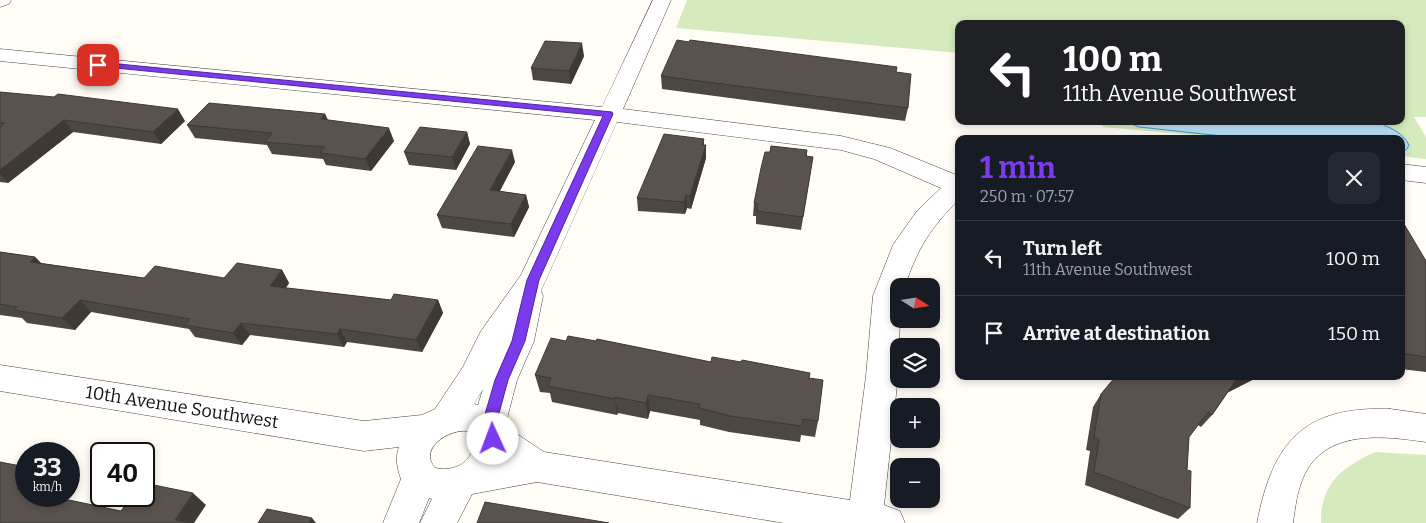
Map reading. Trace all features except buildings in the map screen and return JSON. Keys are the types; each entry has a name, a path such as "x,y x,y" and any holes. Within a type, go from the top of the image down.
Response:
{"street":[{"path":"401,523 417,473 413,457 415,448 438,424 474,376 492,339 533,280 662,0"},
{"path":"0,55 608,114 842,143 882,153 955,183"},
{"path":"1405,172 1426,175"},
{"path":"417,473 440,486 537,466 876,521 886,296 903,252 926,217 955,187"},
{"path":"438,523 465,481 479,472 488,460 493,447 490,431 501,380 519,341 533,280"},
{"name":"10th Avenue Southwest","path":"0,378 364,436 438,424"},
{"path":"438,424 471,417 537,466"},
{"path":"1275,523 1282,488 1295,458 1320,436 1350,423 1393,423 1426,428"},
{"name":"10th Avenue Southwest","path":"364,436 417,473"}],"green space":[{"path":"687,0 1426,0 1426,117 1414,117 1426,137 1426,159 1405,156 1405,135 1193,135 1103,127 1102,125 1405,125 1405,20 955,20 955,53 676,28"},
{"path":"1375,452 1426,455 1426,523 1321,523 1324,498 1335,478 1352,464"}],"water":[{"path":"1134,125 1384,125 1401,135 1213,135"},
{"path":"1405,139 1409,145 1405,150"}],"route":[{"path":"98,65 608,114 533,280 519,341 501,380 488,428 493,439"}]}
